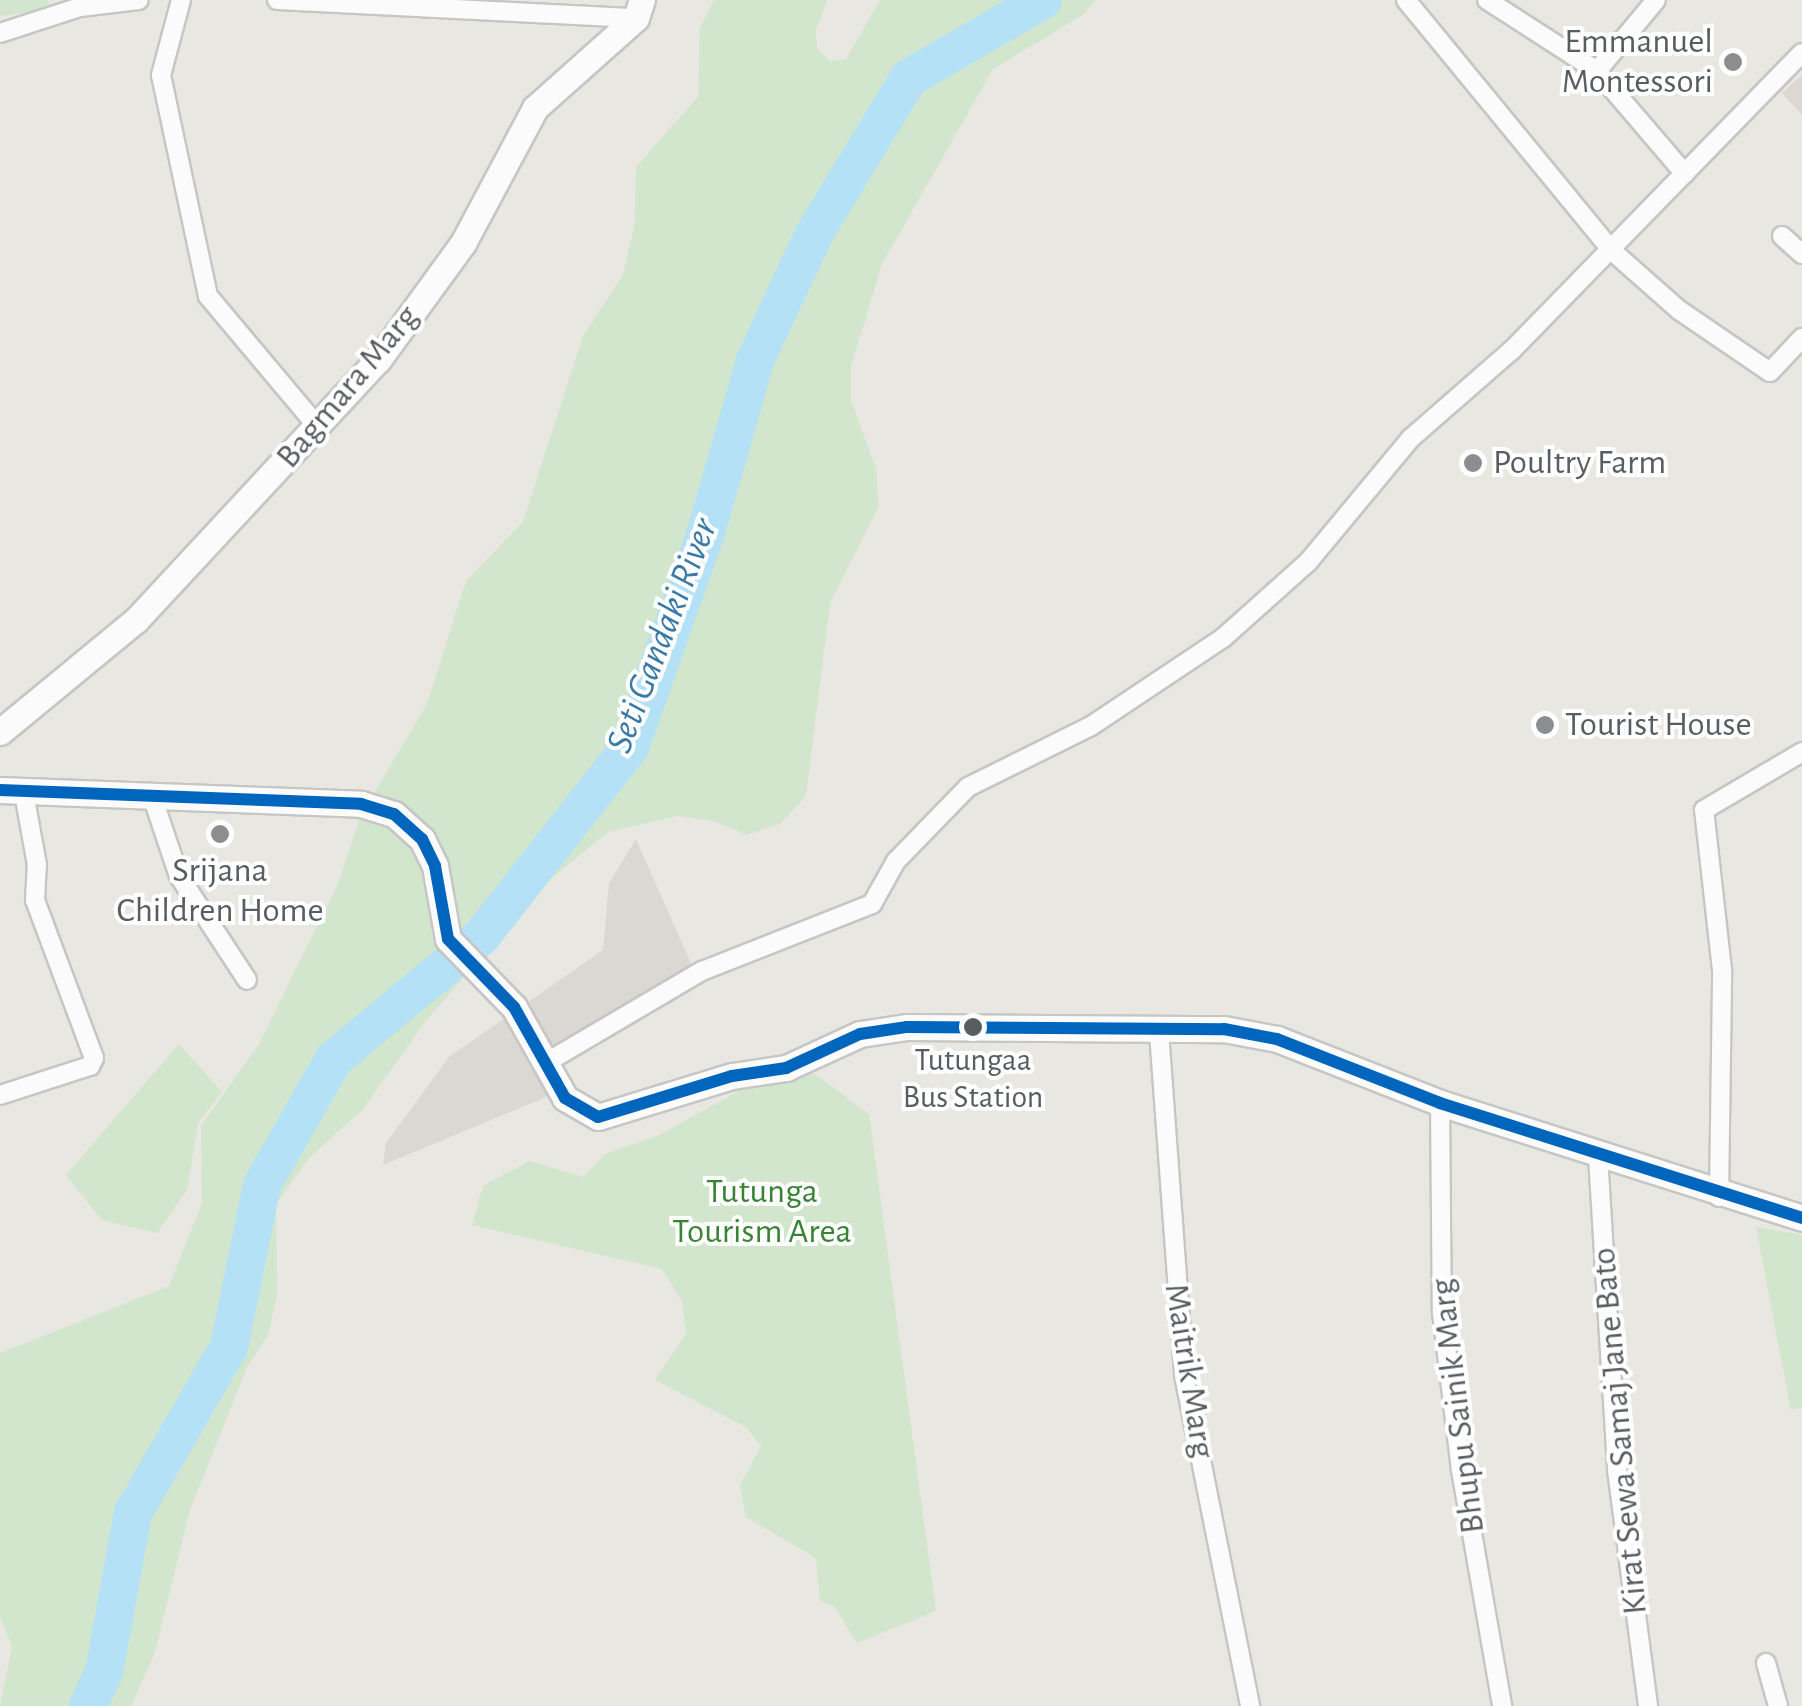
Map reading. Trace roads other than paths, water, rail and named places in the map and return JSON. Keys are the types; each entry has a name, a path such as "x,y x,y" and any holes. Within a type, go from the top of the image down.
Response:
{"main road":[{"name":"Bagmara Marg","path":"0,732 136,620 318,427 463,243 536,108 639,9"},
{"path":"11,789 361,804 394,814 422,838 435,866 448,938 514,1007 549,1062 565,1098 598,1117 732,1076 786,1068 860,1034 908,1027 1159,1032 1224,1029 1277,1039 1440,1103 1719,1196 1802,1218"}],"street":[{"path":"0,33 105,2 139,0"},
{"path":"181,0 162,75 208,296 318,427"},
{"path":"278,0 639,9"},
{"path":"1406,0 1610,250 1678,310 1770,372 1802,338"},
{"path":"1487,0 1597,71 1685,174"},
{"path":"1597,71 1656,0"},
{"path":"549,1062 702,971 872,904 896,861 968,787 1091,726 1223,638 1308,562 1411,438 1512,350 1802,54"},
{"path":"1782,236 1802,254"},
{"path":"1719,1196 1722,970 1704,810 1802,752"},
{"path":"0,1095 90,1066 94,1058 35,900 37,864 11,789"},
{"path":"152,796 179,876 247,980"},
{"name":"Maitrik Marg","path":"1159,1032 1184,1375 1250,1706"},
{"name":"Bhupu Sainik Marg","path":"1440,1103 1442,1314 1461,1470 1502,1706"},
{"name":"Kirat Sewa Samaj Jane Bato","path":"1598,1156 1617,1470 1648,1706"},
{"path":"1766,1663 1778,1706"}],"waterway":[{"name":"Seti Gandaki River","path":"88,1706 104,1672 133,1513 229,1347 262,1185 334,1059 481,937 630,747 706,532 756,358 814,234 909,78 1043,0"}],"place":[{"name":"Emmanuel Montessori","path":"1733,62"},
{"name":"Poultry Farm","path":"1473,463"},
{"name":"Tourist House","path":"1545,725"},
{"name":"Srijana Children Home","path":"220,834"},
{"name":"Tutungaa Bus Station","path":"973,1027"}],"park label":[{"name":"Tutunga Tourism Area","path":"762,1212"}]}
